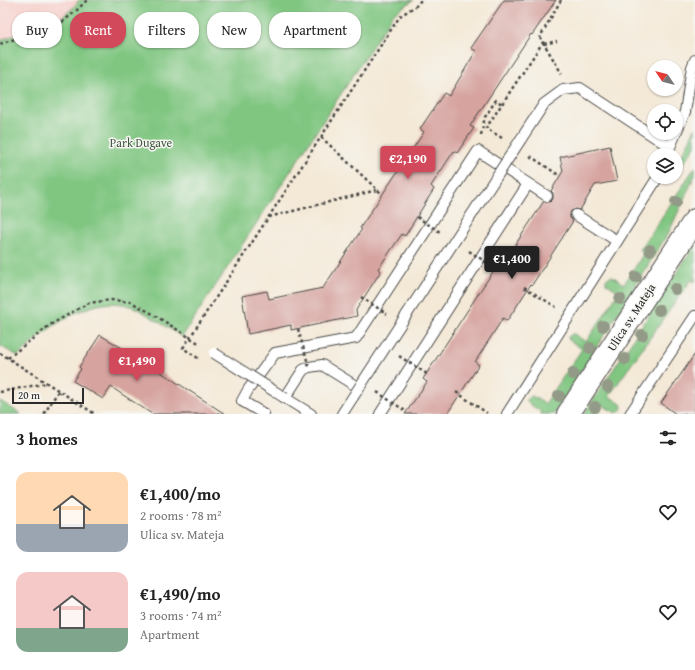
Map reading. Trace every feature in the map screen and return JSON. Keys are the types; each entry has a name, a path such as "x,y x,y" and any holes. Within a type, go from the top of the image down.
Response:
{"street":[{"name":"Ulica sv. Mateja","path":"568,414 695,220"}],"lane":[{"path":"683,117 692,67 695,60"},
{"path":"342,414 544,104 563,90 580,88 665,148"},
{"path":"264,414 242,400 275,353 356,338 478,151 547,196"},
{"path":"380,414 528,184"},
{"path":"507,414 654,184"},
{"path":"576,215 617,241"},
{"path":"630,414 695,316"},
{"path":"214,353 311,414"},
{"path":"285,398 303,370 309,367 322,365 360,385"}],"path":[{"path":"0,44 60,24 87,0"},
{"path":"190,338 400,16 417,5 421,0"},
{"path":"561,0 540,37 564,78"},
{"path":"491,120 543,43 557,41"},
{"path":"485,117 496,100 502,104"},
{"path":"320,137 382,194"},
{"path":"269,217 377,190"},
{"path":"524,287 556,307"},
{"path":"361,297 402,323"},
{"path":"8,358 50,325 76,310 89,303 111,300 131,302 214,353"},
{"path":"298,329 309,367"},
{"path":"386,347 427,374"},
{"path":"0,353 95,414"},
{"path":"0,392 47,383"},
{"path":"360,385 407,412"},
{"path":"44,414 59,390"},
{"path":"456,392 487,413"}],"shaded area":[{"path":"0,0 79,0 74,7 62,17 62,12 12,12 12,36 0,40"}],"green space":[{"name":"Park Dugave","path":"79,0 414,0 394,13 182,337 136,308 108,303 85,309 64,319 45,332 18,356 0,346 0,40 12,36 12,48 62,48 62,17 74,7"},
{"path":"695,128 695,133 693,135 695,137 695,146 683,164 683,153"},
{"path":"695,167 695,175 669,232 554,414 540,414 541,412 527,402 527,399 532,396 545,404 582,349 569,340 568,337 574,334 586,342 619,292 606,283 606,279 612,276 624,284 644,253 640,250"},
{"path":"695,245 695,282 691,280 609,396 621,404 621,410 616,413 602,405 597,414 584,414"},
{"path":"0,401 21,414 0,414"}],"building":[{"path":"504,0 556,0 532,35 531,34 470,126 474,128 457,153 454,151 431,186 434,189 405,236 402,234 378,269 381,271 356,310 357,316 291,330 291,325 248,334 242,296 267,291 269,299 323,288 362,229 360,228 424,132 420,129 444,93 449,96 476,51 471,48"},
{"path":"610,146 617,181 595,185 580,210 576,209 571,211 570,218 573,221 507,321 503,318 475,362 479,365 447,414 405,414 427,382 423,379 499,263 502,265 544,201 550,202 553,199 553,193 551,191 563,171 560,157"},
{"path":"100,335 136,356 225,414 152,414 111,387 103,399 73,381 81,369 79,367"},
{"path":"695,354 695,414 676,414 661,403"}]}
